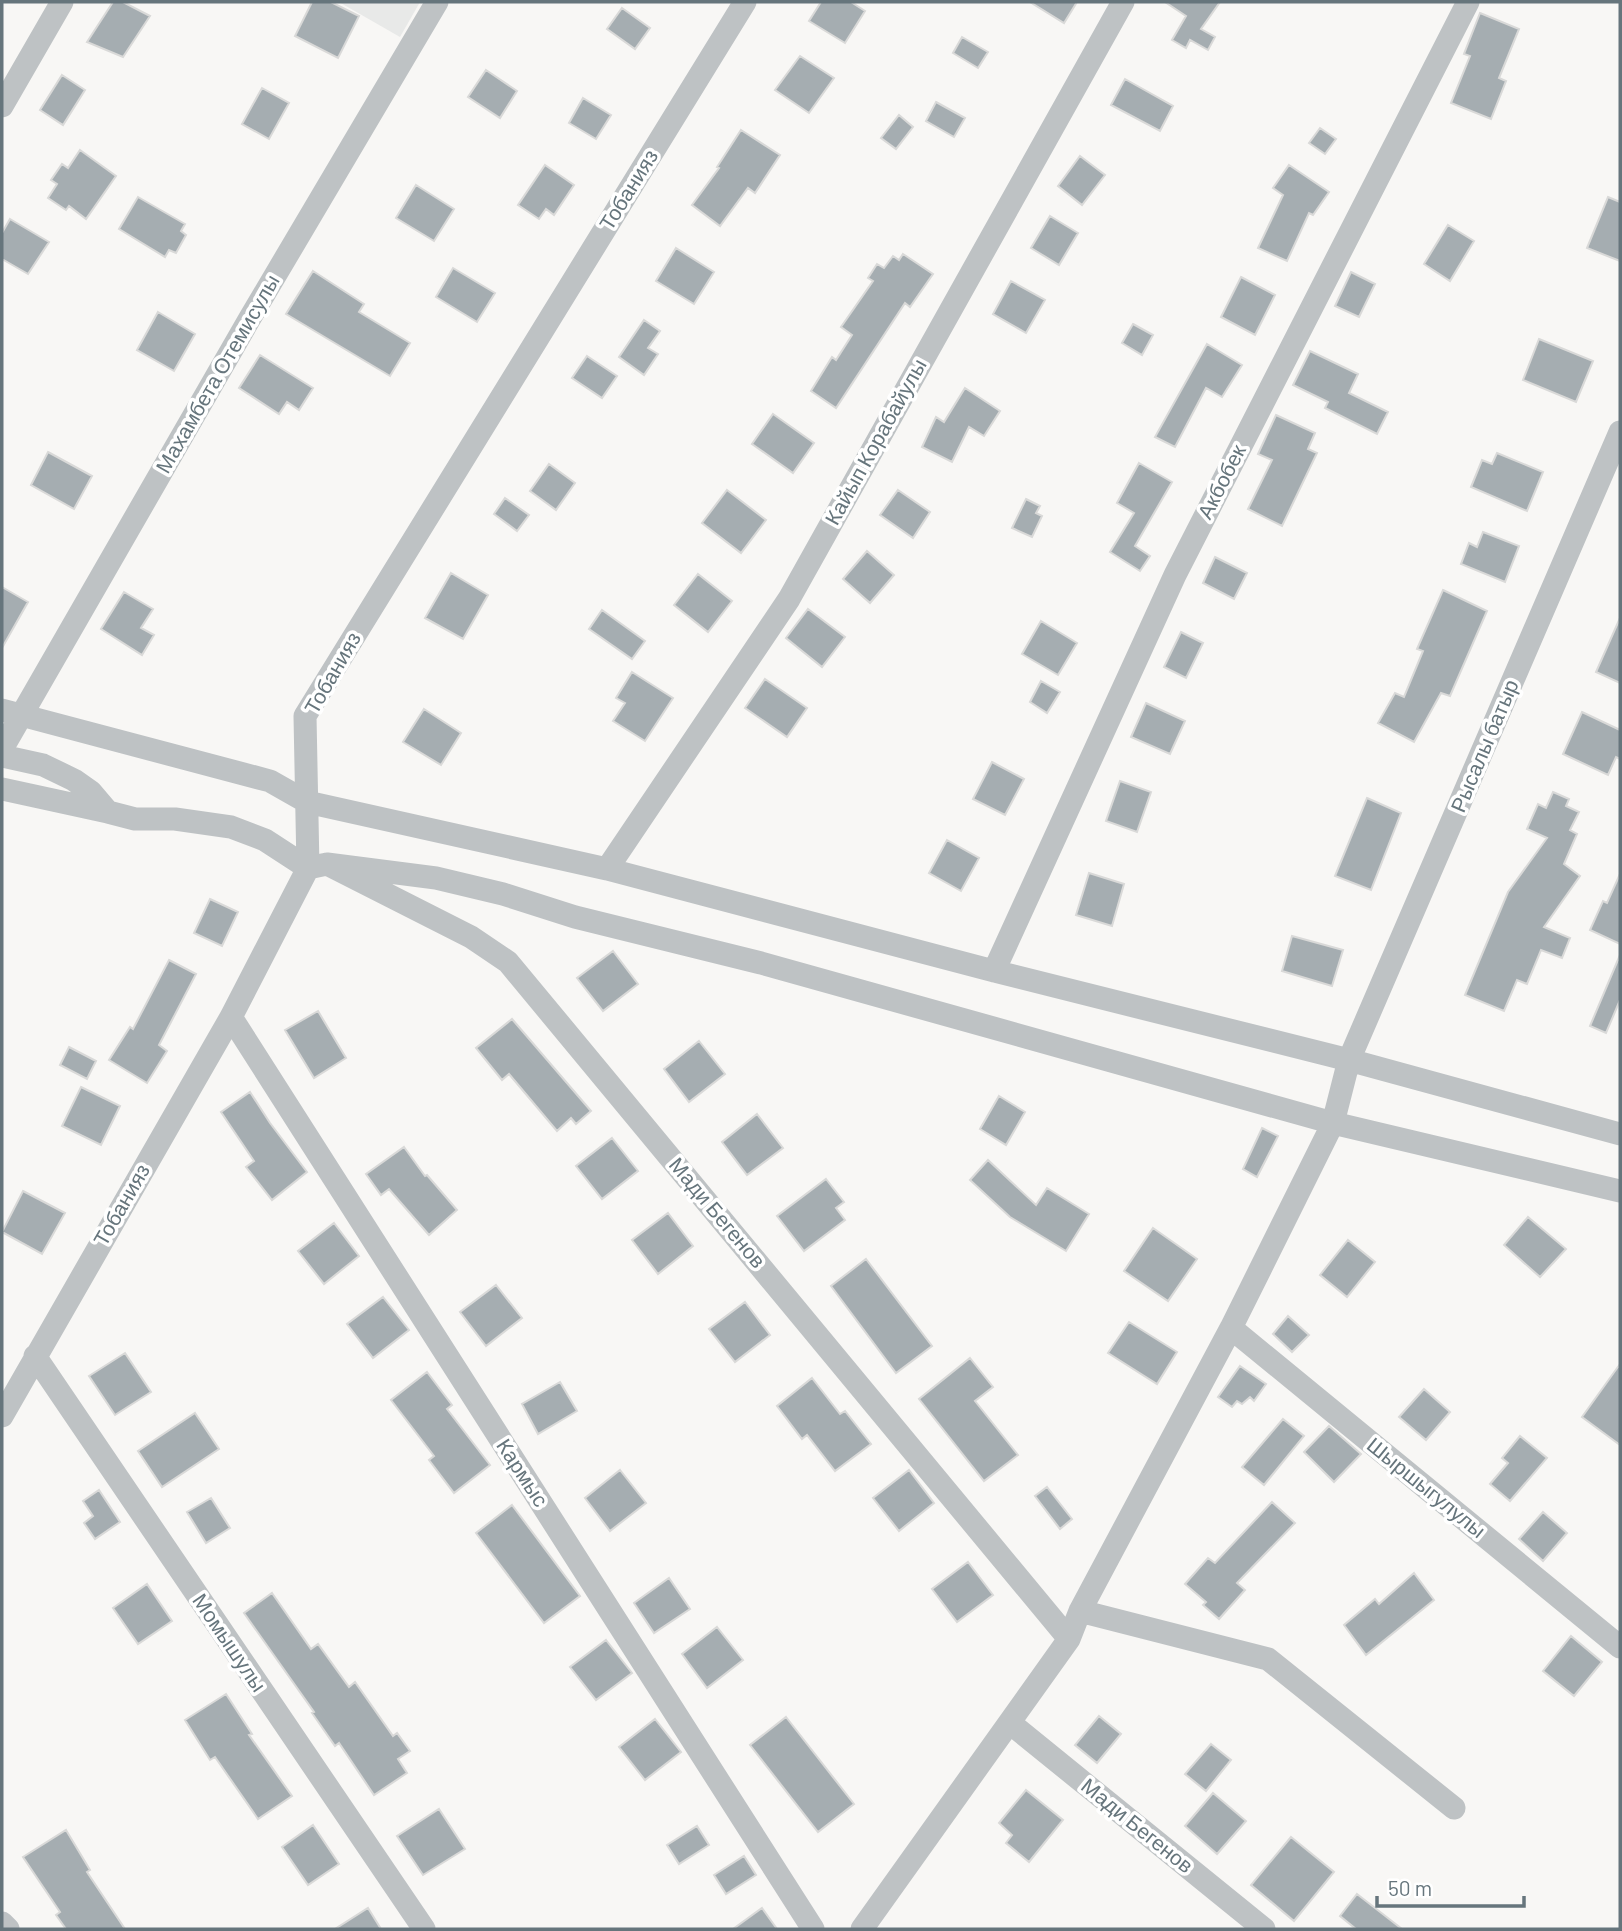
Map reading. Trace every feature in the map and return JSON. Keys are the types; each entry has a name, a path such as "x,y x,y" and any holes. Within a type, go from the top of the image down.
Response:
{"street":[{"path":"2,106 62,2"},
{"name":"Махамбета Отемисулы","path":"2,749 11,713 243,330 437,2"},
{"name":"Тобанияз","path":"2,1416 317,866 307,803 305,716 746,2"},
{"name":"Кайып Корабайулы","path":"607,869 789,599 1123,2"},
{"name":"Акбобек","path":"995,971 1175,575 1468,2"},
{"name":"Рысалы батыр","path":"862,1929 1069,1639 1080,1611 1231,1328 1333,1124 1349,1060 1620,432"},
{"path":"11,713 270,781 307,803 607,869 1349,1060 1620,1134"},
{"path":"2,755 43,765 74,780 91,792 107,812"},
{"name":"Мади Бегенов","path":"2,789 135,819 175,819 231,827 265,840 471,937 508,962 1069,1639"},
{"path":"317,866 436,878 503,894 575,918 761,963 1333,1124 1615,1193"},
{"name":"Кармыс","path":"232,1017 813,1929"},
{"name":"Шыршыгулулы","path":"1231,1328 1620,1647"},
{"name":"Момышулы","path":"35,1356 424,1929"},
{"path":"1080,1611 1268,1659 1454,1808"},
{"name":"Мади Бегенов","path":"1010,1723 1264,1929"},
{"path":"2,1923 8,1929"}],"shaded area":[{"path":"339,2 420,2 400,37"}],"building":[{"path":"113,2 123,2 150,16 123,57 87,42"},
{"path":"312,2 331,2 359,16 338,58 295,36"},
{"path":"821,2 851,2 865,11 845,43 809,21"},
{"path":"1030,2 1077,2 1064,23"},
{"path":"1165,2 1220,2 1201,29 1215,37 1208,50 1190,40 1186,48 1172,40 1186,16"},
{"path":"622,8 650,28 635,49 607,29"},
{"path":"1480,13 1519,29 1499,78 1506,81 1491,119 1451,103 1470,56 1464,54"},
{"path":"962,37 988,52 978,68 953,53"},
{"path":"800,56 834,78 809,113 775,90"},
{"path":"486,70 517,91 500,118 468,97"},
{"path":"62,75 85,90 63,125 40,110"},
{"path":"1125,79 1173,106 1160,131 1111,105"},
{"path":"262,88 289,103 269,139 242,124"},
{"path":"583,98 611,115 596,139 569,123"},
{"path":"936,102 965,118 954,137 926,121"},
{"path":"899,115 913,127 896,149 881,138"},
{"path":"1320,128 1336,139 1325,154 1309,143"},
{"path":"741,130 780,155 755,193 748,188 720,226 692,205 719,168 717,167"},
{"path":"80,150 116,176 86,219 69,206 66,210 48,198 57,184 51,180 62,164 68,168"},
{"path":"1080,156 1105,175 1082,205 1058,186"},
{"path":"545,165 574,185 554,215 546,209 539,219 518,205"},
{"path":"1289,165 1329,192 1313,215 1309,213 1287,261 1258,248 1283,195 1273,188"},
{"path":"416,185 454,209 434,241 396,218"},
{"path":"138,197 185,224 181,231 186,235 176,253 169,250 165,257 119,229"},
{"path":"1608,197 1620,202 1620,261 1587,248"},
{"path":"1050,216 1078,233 1059,265 1031,248"},
{"path":"10,219 49,242 28,274 2,259 2,233"},
{"path":"1448,225 1474,241 1450,281 1424,264"},
{"path":"676,248 714,272 694,304 656,281"},
{"path":"903,254 933,274 910,307 905,303 836,408 811,391 832,357 836,360 852,335 841,327 873,281 868,278 877,264 884,268 893,256 899,260"},
{"path":"453,268 495,293 477,322 436,297"},
{"path":"313,271 364,304 359,312 410,343 390,376 286,314"},
{"path":"1351,272 1375,284 1359,317 1335,306"},
{"path":"1241,277 1275,295 1255,335 1221,317"},
{"path":"1011,281 1045,300 1026,333 993,314"},
{"path":"158,312 195,334 174,371 137,350"},
{"path":"644,320 660,331 648,348 658,354 644,375 619,357"},
{"path":"1133,324 1153,335 1142,355 1122,343"},
{"path":"1539,339 1593,361 1576,402 1523,380"},
{"path":"1207,344 1242,365 1222,397 1206,388 1175,447 1155,437"},
{"path":"1310,351 1358,374 1349,393 1388,412 1377,434 1325,408 1328,402 1293,385"},
{"path":"260,355 313,388 299,410 287,402 279,414 239,388"},
{"path":"587,356 617,376 602,398 572,378"},
{"path":"965,388 1000,411 984,436 969,427 952,462 922,447 936,417 944,422"},
{"path":"773,414 814,443 793,473 752,444"},
{"path":"1276,415 1315,433 1308,449 1317,453 1282,526 1248,509 1272,460 1258,454"},
{"path":"48,452 92,476 74,509 31,485"},
{"path":"1497,453 1543,472 1527,511 1471,487 1482,460 1492,464"},
{"path":"1139,463 1172,482 1135,546 1150,556 1140,571 1110,552 1134,513 1117,503"},
{"path":"549,464 575,483 556,510 530,491"},
{"path":"727,490 766,520 741,553 702,523"},
{"path":"898,490 930,512 913,538 880,515"},
{"path":"505,498 529,515 517,531 494,514"},
{"path":"1026,499 1040,506 1036,513 1042,516 1032,537 1012,528"},
{"path":"1483,532 1519,546 1505,582 1461,564 1469,543 1477,547"},
{"path":"867,551 894,575 870,603 843,579"},
{"path":"1215,557 1247,573 1234,599 1203,583"},
{"path":"451,573 488,595 463,639 425,618"},
{"path":"698,574 732,601 708,632 674,605"},
{"path":"2,587 28,602 2,648"},
{"path":"1443,590 1487,611 1450,696 1441,693 1414,742 1378,723 1395,693 1404,697 1423,651 1417,649"},
{"path":"124,592 153,609 141,628 154,635 142,655 101,629"},
{"path":"808,609 845,637 822,667 786,638"},
{"path":"602,610 645,641 632,659 589,629"},
{"path":"1620,618 1620,683 1596,672"},
{"path":"1041,621 1077,643 1058,675 1022,654"},
{"path":"1181,632 1203,643 1186,678 1164,667"},
{"path":"632,672 673,698 645,741 613,721 625,703 616,698"},
{"path":"765,679 807,708 787,737 745,708"},
{"path":"1041,681 1060,692 1047,713 1030,702"},
{"path":"1146,703 1185,721 1170,754 1131,737"},
{"path":"424,709 461,733 441,765 403,742"},
{"path":"1582,712 1620,730 1620,759 1616,757 1608,775 1563,754"},
{"path":"992,762 1024,779 1005,815 973,799"},
{"path":"1120,781 1151,792 1137,832 1106,821"},
{"path":"1553,792 1569,799 1566,806 1579,812 1570,830 1577,834 1564,864 1580,876 1544,927 1570,938 1562,958 1541,950 1527,984 1517,980 1504,1011 1465,995 1508,892 1547,838 1527,829 1538,804 1546,808"},
{"path":"1367,798 1401,813 1371,890 1335,876"},
{"path":"947,840 979,858 961,891 929,873"},
{"path":"1089,873 1124,884 1112,926 1076,915"},
{"path":"1620,874 1620,944 1590,930 1603,901 1607,903"},
{"path":"210,899 238,912 222,946 194,933"},
{"path":"1292,936 1343,950 1332,986 1282,971"},
{"path":"613,951 638,984 603,1011 577,978"},
{"path":"1620,955 1620,1000 1606,1033 1590,1026"},
{"path":"169,960 196,974 159,1045 167,1051 147,1083 109,1060 130,1027 133,1029"},
{"path":"318,1011 346,1058 314,1078 285,1030"},
{"path":"512,1019 591,1111 576,1124 571,1118 557,1131 509,1074 502,1080 476,1048"},
{"path":"699,1041 725,1074 689,1102 664,1069"},
{"path":"69,1047 96,1061 87,1079 60,1065"},
{"path":"81,1087 120,1106 101,1145 62,1126"},
{"path":"250,1092 307,1172 272,1200 246,1167 254,1161 221,1112"},
{"path":"999,1096 1025,1112 1006,1145 980,1129"},
{"path":"757,1114 783,1148 747,1175 722,1142"},
{"path":"1262,1128 1278,1136 1257,1177 1243,1169"},
{"path":"612,1138 638,1171 602,1199 576,1166"},
{"path":"404,1147 425,1176 427,1175 457,1210 429,1235 389,1189 381,1195 366,1174"},
{"path":"988,1160 1036,1205 1047,1188 1089,1214 1066,1251 1010,1217 970,1180"},
{"path":"826,1179 844,1202 836,1208 845,1220 804,1251 777,1216"},
{"path":"23,1191 65,1213 42,1254 2,1232"},
{"path":"668,1213 693,1246 658,1274 632,1240"},
{"path":"1528,1217 1566,1249 1540,1277 1504,1245"},
{"path":"334,1223 359,1256 324,1284 298,1251"},
{"path":"1153,1228 1197,1259 1168,1301 1124,1271"},
{"path":"1348,1240 1375,1262 1347,1297 1320,1275"},
{"path":"866,1259 932,1346 896,1373 831,1286"},
{"path":"496,1285 522,1318 486,1346 460,1312"},
{"path":"383,1297 409,1330 373,1358 347,1324"},
{"path":"745,1302 770,1335 735,1362 709,1329"},
{"path":"1288,1316 1309,1335 1292,1352 1273,1334"},
{"path":"1129,1322 1177,1352 1157,1384 1108,1353"},
{"path":"125,1353 151,1392 115,1415 89,1376"},
{"path":"970,1358 993,1387 975,1401 1018,1455 984,1481 919,1399"},
{"path":"1620,1364 1620,1445 1582,1417"},
{"path":"1240,1366 1266,1384 1254,1401 1250,1397 1242,1404 1237,1401 1232,1407 1218,1397"},
{"path":"427,1372 452,1405 447,1409 490,1465 454,1493 429,1460 434,1456 391,1400"},
{"path":"812,1378 840,1414 845,1411 871,1444 835,1471 807,1435 802,1439 777,1406"},
{"path":"560,1382 577,1411 538,1434 522,1404"},
{"path":"1424,1389 1450,1412 1426,1440 1399,1417"},
{"path":"195,1413 219,1449 162,1487 138,1451"},
{"path":"1283,1419 1304,1436 1264,1485 1242,1467"},
{"path":"1329,1426 1361,1454 1334,1482 1304,1452"},
{"path":"1520,1436 1547,1458 1510,1501 1490,1484 1508,1463 1502,1458"},
{"path":"620,1470 646,1503 610,1531 585,1498"},
{"path":"909,1470 934,1503 899,1531 873,1498"},
{"path":"1047,1487 1072,1519 1060,1529 1035,1496"},
{"path":"99,1490 120,1522 95,1539 84,1523 93,1516 83,1501"},
{"path":"211,1498 230,1528 206,1543 187,1512"},
{"path":"1272,1502 1295,1523 1237,1583 1245,1590 1219,1619 1203,1605 1206,1602 1185,1584 1208,1558 1215,1563"},
{"path":"512,1505 580,1596 544,1623 476,1533"},
{"path":"1543,1512 1567,1533 1543,1561 1519,1539"},
{"path":"968,1562 993,1595 957,1622 932,1589"},
{"path":"1414,1573 1434,1600 1366,1655 1344,1625 1375,1599 1379,1604"},
{"path":"669,1578 690,1609 654,1633 634,1603"},
{"path":"147,1584 172,1621 138,1644 113,1608"},
{"path":"272,1593 311,1649 318,1644 349,1687 355,1682 393,1736 397,1733 410,1751 398,1759 407,1773 374,1795 339,1743 335,1746 244,1613"},
{"path":"717,1627 743,1660 707,1688 682,1654"},
{"path":"1571,1636 1602,1662 1574,1696 1543,1671"},
{"path":"606,1640 632,1673 596,1700 570,1667"},
{"path":"226,1694 252,1734 249,1735 292,1796 258,1819 215,1757 210,1760 185,1720"},
{"path":"1099,1716 1121,1734 1097,1763 1075,1745"},
{"path":"786,1717 854,1804 818,1832 750,1745"},
{"path":"655,1719 681,1752 645,1780 619,1747"},
{"path":"1211,1744 1231,1760 1206,1791 1185,1774"},
{"path":"1026,1790 1063,1820 1029,1862 1006,1843 1012,1835 999,1823"},
{"path":"1213,1793 1246,1821 1217,1854 1185,1826"},
{"path":"439,1809 465,1849 423,1875 397,1836"},
{"path":"313,1825 339,1864 308,1885 282,1847"},
{"path":"697,1826 709,1845 679,1864 667,1845"},
{"path":"66,1830 90,1870 87,1872 125,1929 66,1929 56,1915 60,1912 23,1857"},
{"path":"1291,1837 1334,1872 1294,1921 1251,1885"},
{"path":"744,1856 756,1875 726,1894 714,1875"},
{"path":"1357,1894 1402,1929 1356,1929 1340,1916"},
{"path":"368,1908 381,1929 335,1929"},
{"path":"762,1908 777,1929 733,1929"}]}
